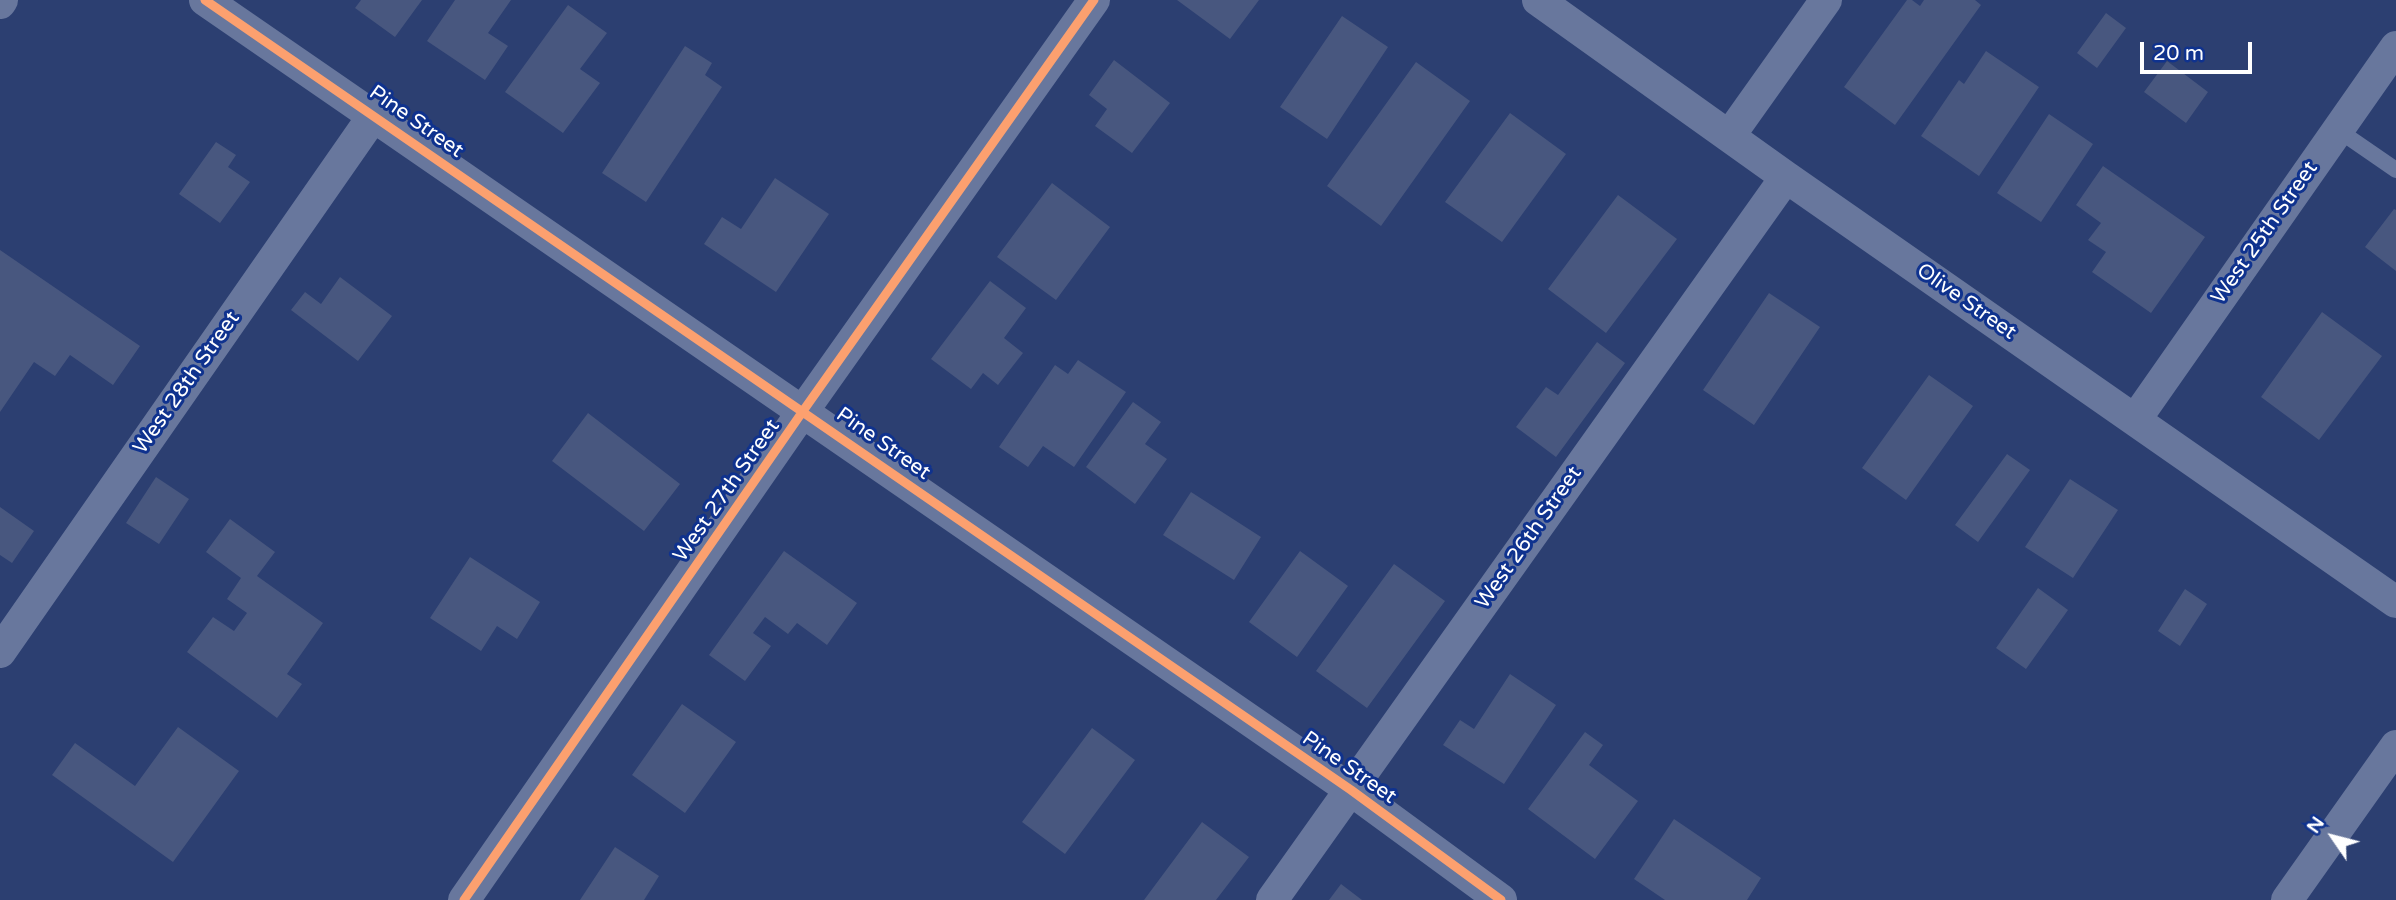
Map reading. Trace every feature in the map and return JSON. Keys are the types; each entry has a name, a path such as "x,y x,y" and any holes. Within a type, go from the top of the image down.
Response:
{"street":[{"name":"Pine Street","path":"205,0 1351,790 1501,900"},
{"name":"West 27th Street","path":"464,900 803,411 1094,0"},
{"name":"Olive Street","path":"1538,0 1787,177 2396,601"},
{"path":"1730,135 1826,0"},
{"name":"West 25th Street","path":"2135,420 2396,47"},
{"name":"West 28th Street","path":"0,652 374,115"},
{"name":"West 26th Street","path":"1272,900 1787,177"},
{"path":"2287,900 2396,746"}],"lane":[{"path":"2338,130 2396,170"}],"building":[{"path":"361,0 422,0 395,37 355,8"},
{"path":"455,0 511,0 488,33 508,46 485,80 427,41"},
{"path":"1177,0 1259,0 1230,39"},
{"path":"1907,0 1920,6 1924,0 1975,0 1981,5 1895,125 1844,87"},
{"path":"568,5 607,33 580,69 600,83 563,133 505,92"},
{"path":"2106,13 2126,28 2097,68 2077,53"},
{"path":"1342,16 1388,47 1327,139 1280,107"},
{"path":"685,46 712,63 705,75 722,87 646,202 602,173"},
{"path":"1986,51 2039,87 1979,176 1921,136 1959,80 1964,84"},
{"path":"1114,60 1170,103 1132,153 1095,126 1107,109 1089,95"},
{"path":"2167,61 2208,92 2186,123 2144,92"},
{"path":"1416,62 1470,101 1381,226 1327,186"},
{"path":"1510,113 1566,154 1502,242 1445,202"},
{"path":"2049,114 2093,144 2041,222 1997,193"},
{"path":"216,142 236,155 228,167 250,182 220,223 179,194"},
{"path":"2103,166 2205,237 2151,313 2092,272 2106,252 2088,240 2101,223 2076,205"},
{"path":"775,178 829,214 776,292 704,244 722,217 741,229"},
{"path":"1052,183 1110,227 1056,300 997,257"},
{"path":"1618,195 1677,239 1606,333 1548,289"},
{"path":"2394,209 2396,210 2396,271 2365,247"},
{"path":"0,250 140,346 113,385 70,355 55,376 34,362 0,412"},
{"path":"340,277 392,316 358,361 291,310 305,292 321,304"},
{"path":"990,281 1026,308 1004,338 1023,353 998,385 983,373 971,389 931,359"},
{"path":"1769,293 1820,327 1754,425 1703,390"},
{"path":"2322,312 2382,356 2319,440 2261,397"},
{"path":"1597,342 1625,363 1556,457 1516,427 1546,387 1558,395"},
{"path":"1078,360 1126,392 1074,467 1043,446 1028,467 999,447 1055,365 1068,374"},
{"path":"1929,375 1973,406 1906,500 1862,468"},
{"path":"1133,402 1161,422 1145,444 1167,459 1135,504 1086,467"},
{"path":"588,413 680,484 644,531 552,461"},
{"path":"2007,454 2030,470 1978,542 1955,525"},
{"path":"156,477 189,499 159,544 126,523"},
{"path":"2070,479 2118,510 2073,578 2025,547"},
{"path":"1191,492 1261,537 1234,580 1163,535"},
{"path":"0,507 34,531 12,563 0,555"},
{"path":"230,519 275,552 257,576 323,623 287,674 302,684 277,718 187,652 213,617 234,631 247,613 227,599 241,578 206,552"},
{"path":"784,551 857,603 827,645 797,623 788,634 765,617 753,633 771,646 745,681 709,655"},
{"path":"1300,551 1348,586 1297,657 1249,622"},
{"path":"470,557 540,602 517,639 497,626 481,651 430,618"},
{"path":"1394,564 1445,601 1367,708 1316,671"},
{"path":"2038,588 2068,610 2026,669 1996,648"},
{"path":"2185,589 2207,604 2180,646 2158,631"},
{"path":"1510,674 1556,705 1504,784 1443,745 1460,720 1474,729"},
{"path":"682,704 736,742 685,813 632,775"},
{"path":"178,727 239,771 173,862 52,775 75,743 135,786"},
{"path":"1092,728 1135,760 1065,854 1022,822"},
{"path":"1585,732 1603,745 1589,765 1638,801 1595,859 1528,809"},
{"path":"1674,819 1761,878 1747,900 1665,900 1634,879"},
{"path":"1202,822 1249,857 1216,900 1144,900"},
{"path":"615,847 659,876 644,900 580,900"},
{"path":"1341,884 1362,900 1329,900"}],"cycle path":[{"path":"205,0 1351,790 1501,900"},
{"path":"464,900 803,411 1094,0"}]}
